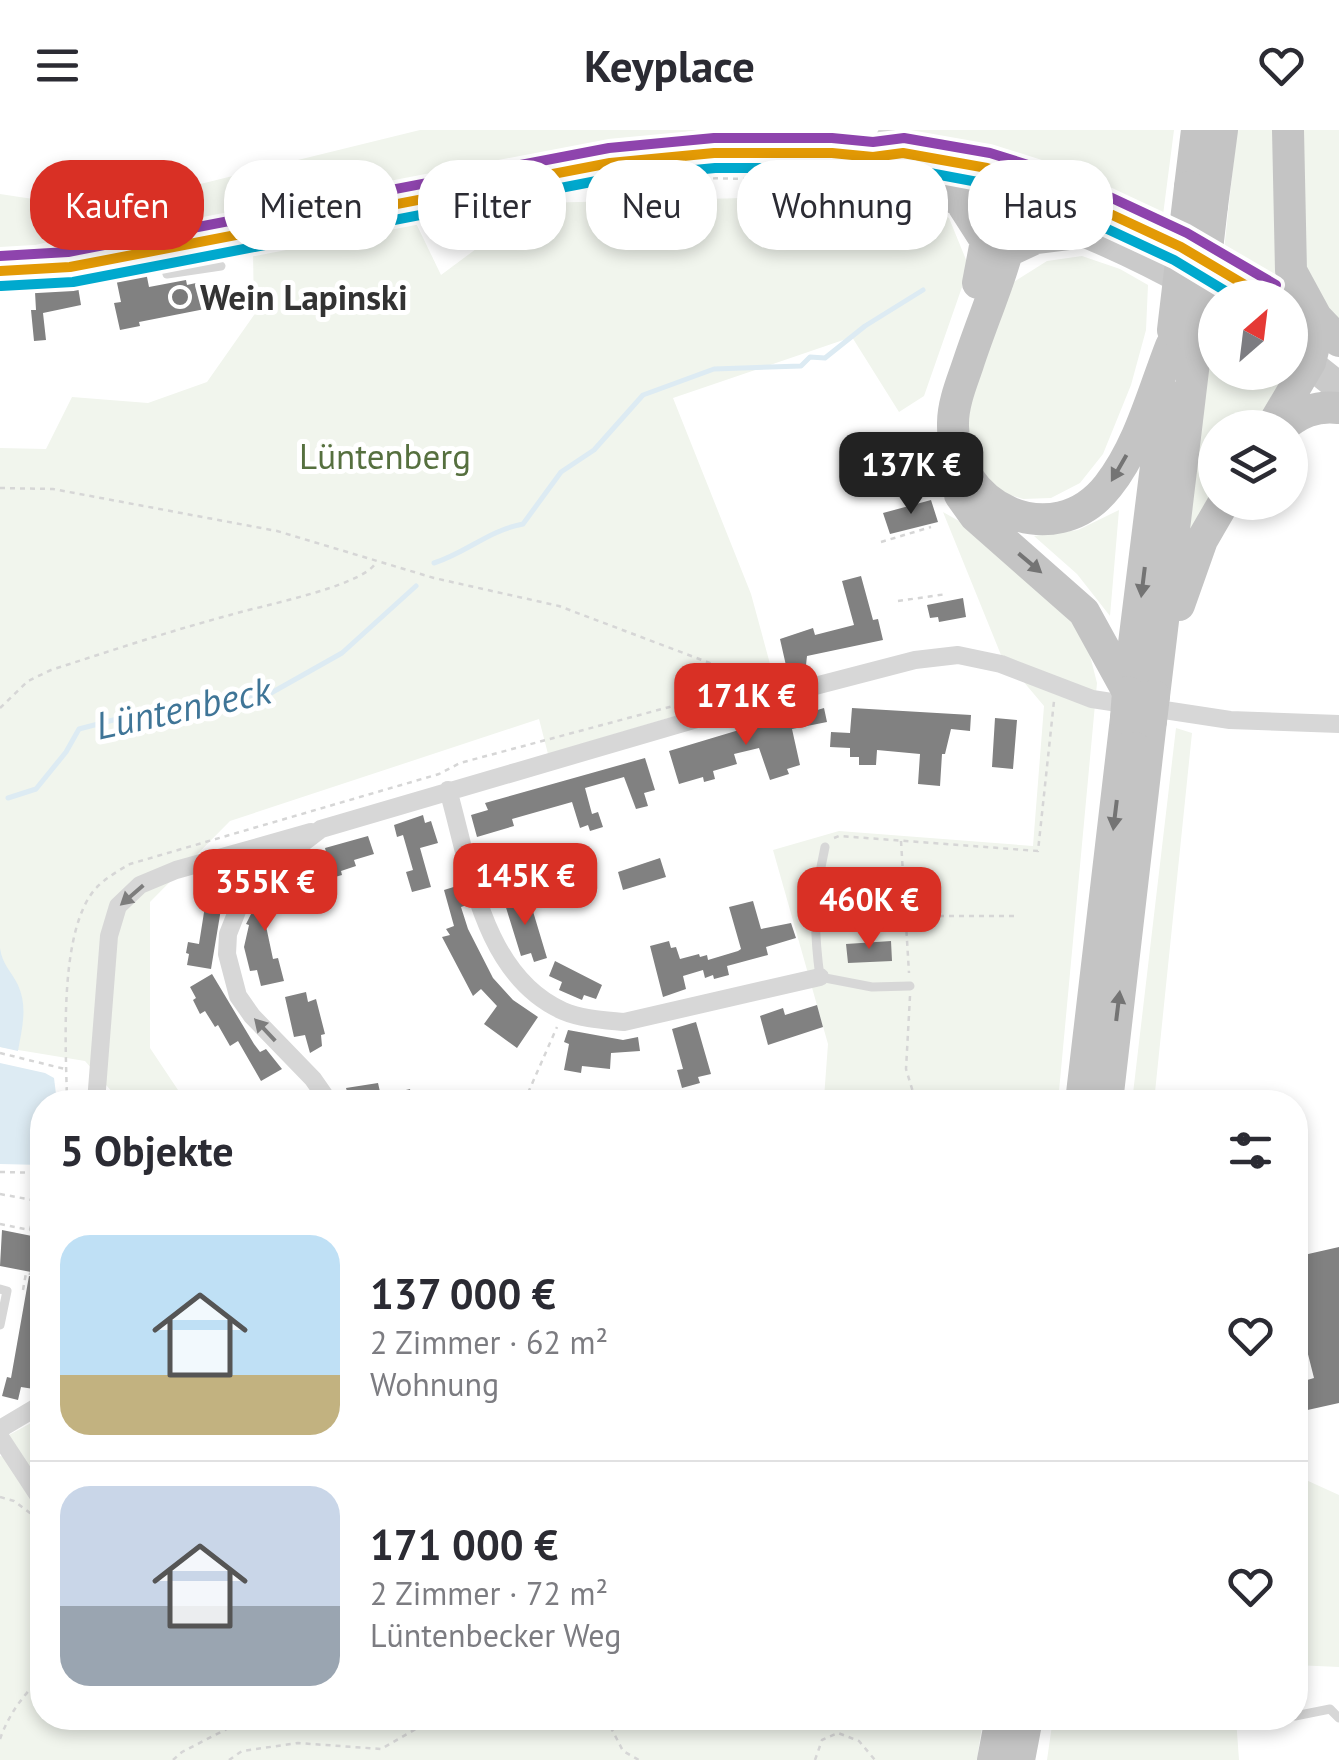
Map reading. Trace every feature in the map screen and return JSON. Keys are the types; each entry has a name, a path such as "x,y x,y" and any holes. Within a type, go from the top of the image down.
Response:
{"highway":[{"path":"1197,130 1201,197"},
{"path":"1108,1090 1140,707 1180,340 1201,197 1222,130"},
{"path":"1278,280 1288,130"},
{"path":"948,193 968,211"},
{"path":"994,250 944,388 937,427 940,460 975,516 1084,612 1140,707"},
{"path":"995,250 953,422 957,460 970,485 993,505 1015,515 1038,518 1065,515 1090,504 1107,488 1180,340"},
{"path":"1308,312 1339,341"},
{"path":"1308,411 1322,406 1339,408"},
{"path":"1083,1090 1140,707 1187,576 1215,520"},
{"path":"993,1760 999,1730"},
{"path":"1019,1760 1025,1730"}],"main road":[{"path":"566,171 675,155 772,152 873,158 903,153 968,165"},
{"path":"2,271 70,267 160,249 217,252 418,204"},
{"path":"1113,215 1257,280"},
{"path":"1113,246 1198,288"},
{"path":"1308,341 1339,387"}],"street":[{"path":"873,158 890,130"},
{"path":"97,1090 109,936 118,906 140,885 176,870 914,660 958,655 1001,664 1092,699 1177,713 1230,720 1339,724"},
{"path":"448,790 488,930 499,953 535,994 564,1012 624,1022 820,977"},
{"path":"321,829 256,878 242,896 228,934 227,954 238,996 321,1090"},
{"path":"0,1429 30,1413"},
{"path":"0,1437 30,1483"}],"lane":[{"path":"2,271 25,258 152,233 217,252"},
{"path":"825,847 814,896 820,977 872,987 910,986"},
{"path":"0,1289 7,1290 0,1326"},
{"path":"1308,1713 1330,1709 1339,1718"}],"path":[{"path":"0,488 53,489 259,527 376,562 558,606 731,671 754,688"},
{"path":"881,542 931,527"},
{"path":"0,708 28,681 51,670 231,614 310,595 366,574 376,562"},
{"path":"898,602 948,594"},
{"path":"839,836 1038,852 1056,684"},
{"path":"901,840 910,986 906,1069 912,1090"},
{"path":"907,916 1014,916"},
{"path":"529,1090 564,1012"},
{"path":"0,1053 66,1070"},
{"path":"0,1172 30,1173"},
{"path":"0,1194 30,1200"},
{"path":"0,1224 30,1230"},
{"path":"23,1290 26,1273 30,1274"},
{"path":"0,1497 14,1501 30,1515"},
{"path":"0,1739 6,1722 30,1688"},
{"path":"173,1760 225,1730"},
{"path":"229,1760 242,1751 298,1743 381,1749 414,1730"},
{"path":"612,1730 623,1752 639,1760"},
{"path":"815,1760 822,1740 838,1733 859,1741 875,1760"}],"green space":[{"path":"420,130 698,130 515,160 418,160 418,178 398,182 398,160 298,160"},
{"path":"902,130 1174,130 1163,215 1113,193 1113,160 1037,160"},
{"path":"1237,130 1279,130 1278,280 1267,278 1224,250"},
{"path":"1292,130 1339,130 1339,320 1308,287 1308,280 1303,280"},
{"path":"224,178 224,215 204,219 204,183"},
{"path":"0,194 30,199 30,246 0,254"},
{"name":"Lüntenberg","path":"737,198 737,250 948,250 948,217 969,267 924,396 899,412 852,337 673,398 751,594 776,686 548,754 539,719 230,821 150,902 150,1048 178,1090 110,1090 85,1061 0,1047 0,448 46,449 72,397 148,403 207,382 254,315 253,251 398,250 398,220 413,217 418,227 418,250 429,250 441,275 475,250 566,250 566,202 586,202 586,250 717,250 717,199"},
{"path":"1082,256 1120,269 1148,285 1146,330 1131,385 1103,454 1080,483 1051,498 1023,499 998,491 978,465 962,420 1012,283 1047,261"},
{"path":"1205,390 1280,390 1270,410 1202,410"},
{"path":"1198,449 1198,520 1205,520 1186,557"},
{"path":"1119,510 1110,616 1077,574 1034,536 1078,530"},
{"path":"943,512 989,538 1082,624 1097,683 1059,1090 825,1090 828,1044 773,850 839,831 1033,846 1044,706 1001,655"},
{"path":"1176,728 1192,733 1155,1090 1133,1090"},
{"path":"30,1424 30,1730 981,1730 977,1760 0,1760 0,1456 7,1457 9,1435"},
{"path":"1308,1481 1339,1495 1339,1667 1308,1666"},
{"path":"1051,1730 1237,1730 1239,1760 1047,1760"}],"shaded area":[{"path":"0,948 23,1001 18,1051 0,1047"},
{"path":"0,1063 54,1078 56,1090 30,1090 30,1165 0,1164"}],"building":[{"path":"146,272 149,287 186,280 187,285 205,281 210,308 139,322 140,326 120,330 114,303 121,302 116,278"},
{"path":"78,287 81,305 43,313 46,340 34,341 31,310 36,310 35,292"},
{"path":"931,500 938,522 890,534 883,513"},
{"path":"861,576 883,640 807,656 806,665 787,670 780,639 813,628 815,635 854,625 842,581"},
{"path":"963,598 966,617 939,622 938,617 930,618 927,605"},
{"path":"824,708 827,722 792,729 800,765 787,769 789,774 770,780 759,748 734,754 737,764 713,771 715,779 704,782 703,777 679,784 669,751"},
{"path":"852,708 971,715 970,731 951,729 942,754 940,786 918,784 920,754 877,750 876,765 859,765 859,757 850,757 850,748 830,747 831,732 850,733"},
{"path":"995,718 1017,720 1013,769 992,767"},
{"path":"645,758 655,790 644,793 648,806 636,809 624,777 585,788 592,814 598,812 603,827 590,831 588,825 580,828 572,802 512,819 514,826 477,837 471,815 488,810 485,803"},
{"path":"423,815 425,823 431,821 438,843 420,848 431,887 412,892 406,872 413,870 403,835 397,837 394,825"},
{"path":"368,836 374,854 354,860 356,866 341,871 342,875 304,886 298,864 327,856 325,848"},
{"path":"660,858 666,877 623,890 618,872"},
{"path":"279,877 289,892 266,926 273,959 278,958 284,981 261,986 257,970 250,971 244,947 249,925 246,924 251,914 256,914 251,911 264,889"},
{"path":"460,885 467,905 461,907 468,929 493,978 513,1000 538,1017 517,1048 484,1024 497,1006 481,989 473,996 442,937 450,935 446,929 454,926 444,890"},
{"path":"523,893 527,910 532,908 547,958 534,962 531,953 521,956 503,898"},
{"path":"753,901 761,929 791,923 796,938 766,947 768,955 727,966 729,975 705,978 703,970 683,976 686,989 663,997 650,946 669,941 680,959 699,954 707,955 708,960 738,951 741,949 729,907"},
{"path":"205,906 221,909 211,969 187,965 188,942 199,944"},
{"path":"891,941 892,961 848,963 846,944"},
{"path":"555,961 602,985 596,999 584,995 582,1000 559,990 562,982 549,976"},
{"path":"212,974 254,1044 260,1052 266,1049 282,1069 261,1081 238,1041 230,1046 205,1011 200,1014 190,987"},
{"path":"306,992 308,1002 316,999 325,1034 321,1035 322,1046 310,1053 305,1035 294,1037 285,997"},
{"path":"817,1005 823,1027 768,1045 760,1016 783,1008 785,1015"},
{"path":"696,1022 711,1074 698,1077 700,1083 682,1088 677,1070 683,1069 672,1029"},
{"path":"568,1030 623,1040 638,1037 640,1051 611,1053 610,1069 582,1066 581,1073 564,1070"},
{"path":"378,1083 380,1090 347,1090"},
{"path":"2,1230 30,1236 30,1272 0,1266"},
{"path":"1339,1247 1339,1403 1308,1410 1308,1380 1314,1378 1308,1354 1308,1254"},
{"path":"30,1276 30,1388 21,1387 18,1400 2,1396 7,1377 11,1378"}],"waterway":[{"name":"Lüntenbeck","path":"434,563 523,524 561,472 594,450 643,395 714,369 801,366 810,357 825,358 865,326 923,290"},
{"name":"Lüntenbeck","path":"8,798 36,789 79,729 159,708 271,693 342,653 416,586"}],"transit line":[{"path":"0,256 68,252 609,148 714,138 873,142 904,138 990,153 1069,178 1187,233 1267,280"},
{"path":"0,271 70,267 610,163 714,153 873,157 903,153 987,168 1063,192 1181,247 1237,280"},
{"path":"1,286 73,282 612,178 715,168 873,172 903,168 983,183 1058,206 1174,260 1207,280"}],"place":[{"name":"Wein Lapinski","path":"180,297"}]}
